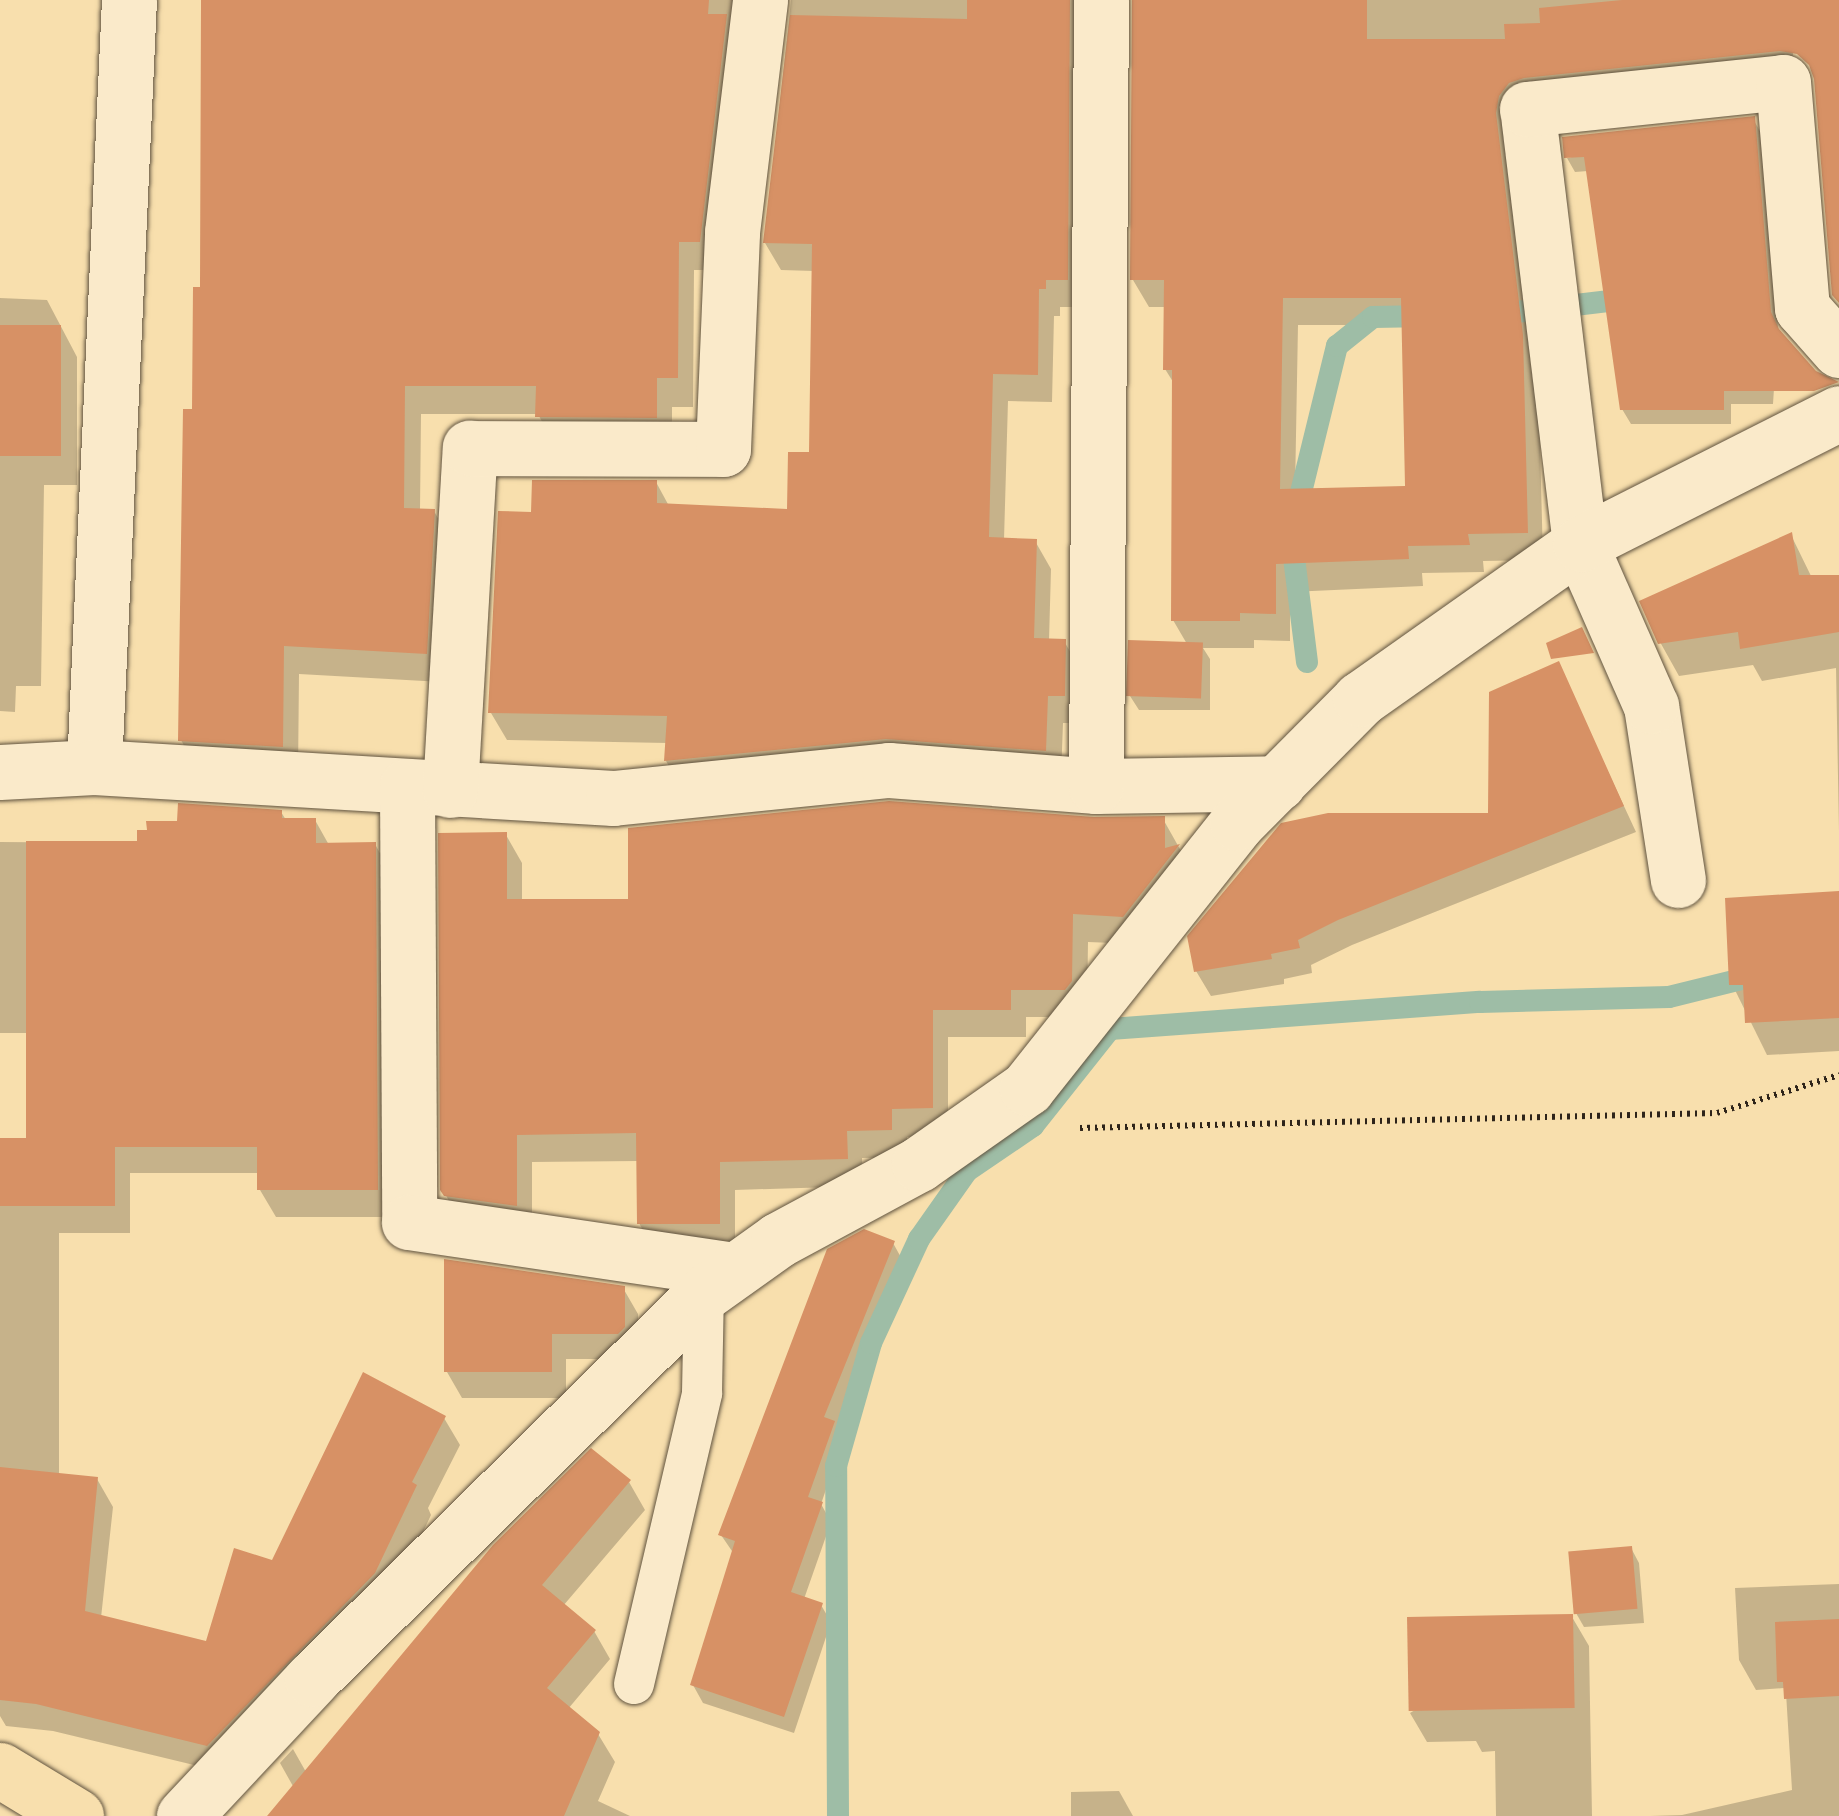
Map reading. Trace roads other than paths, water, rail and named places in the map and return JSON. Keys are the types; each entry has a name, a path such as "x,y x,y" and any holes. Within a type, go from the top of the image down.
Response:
{"main road":[{"path":"0,1770 76,1816"}],"street":[{"path":"94,767 129,0"},
{"path":"718,1282 409,1222 429,788 470,448 723,449 732,232 760,0"},
{"path":"1096,786 1101,0"},
{"path":"1678,880 1652,706 1580,544 1528,109 1783,82 1802,308 1839,350"},
{"path":"184,1816 312,1679 718,1282 778,1240 919,1164 1027,1088 1237,822 1360,699 1580,544 1839,414"},
{"path":"0,772 94,767 613,798 889,770 1096,786 1278,782"}],"lane":[{"path":"634,1684 702,1393 718,1282"}],"waterway":[{"path":"1491,315 1633,298"},
{"path":"1307,662 1291,533 1337,346 1373,317 1429,316"},
{"path":"838,1816 836,1466 871,1343 919,1239 967,1171 1033,1126 1110,1029 1480,1002 1669,997 1758,975"}]}
